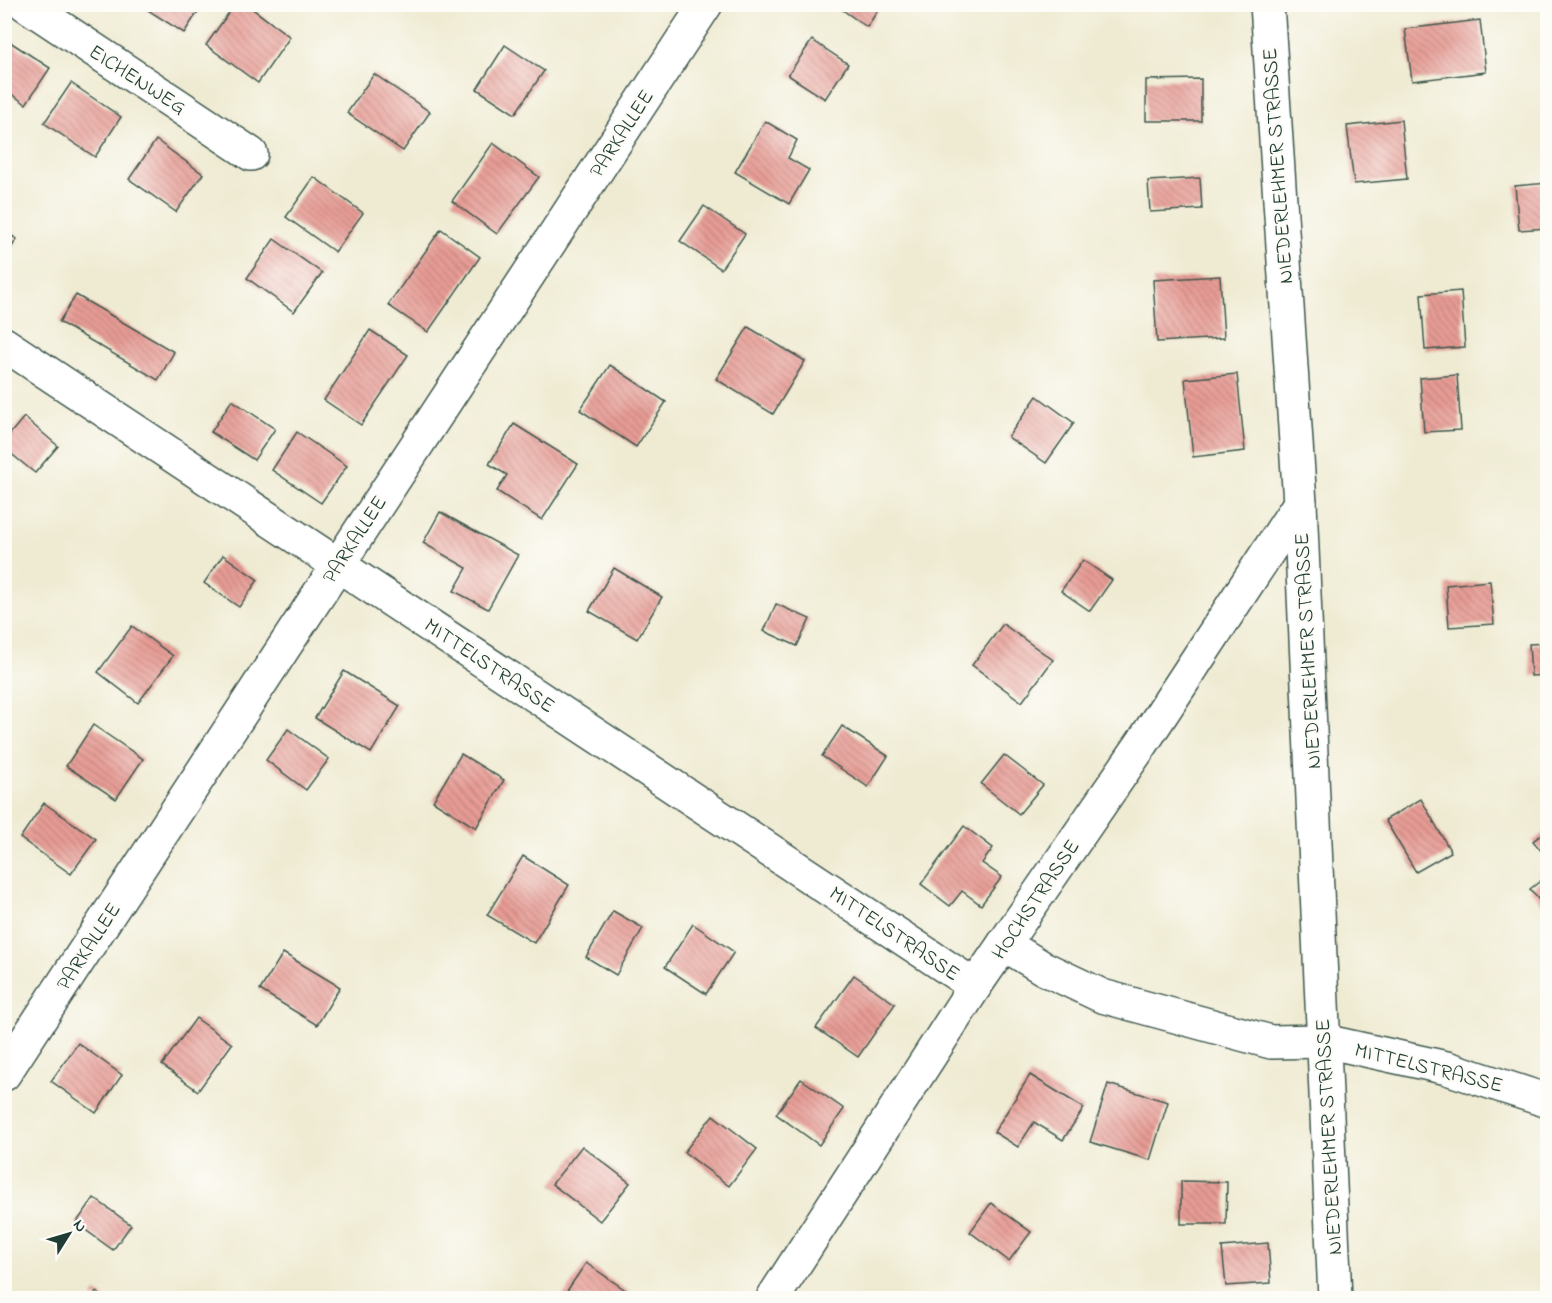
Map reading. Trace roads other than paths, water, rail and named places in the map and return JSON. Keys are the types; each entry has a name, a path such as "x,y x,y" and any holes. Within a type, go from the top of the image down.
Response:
{"street":[{"name":"EICHENWEG","path":"25,4 251,154"},
{"name":"PARKALLEE","path":"4,1074 706,4"},
{"name":"NIEDERLEHMER STRASSE","path":"1267,4 1300,503 1335,1299"},
{"name":"MITTELSTRASSE","path":"4,344 975,986"},
{"name":"HOCHSTRASSE","path":"773,1299 975,986 1143,742 1300,503"},
{"name":"MITTELSTRASSE","path":"1004,944 1043,968 1102,996 1271,1042 1324,1041 1447,1068 1548,1101"}]}
